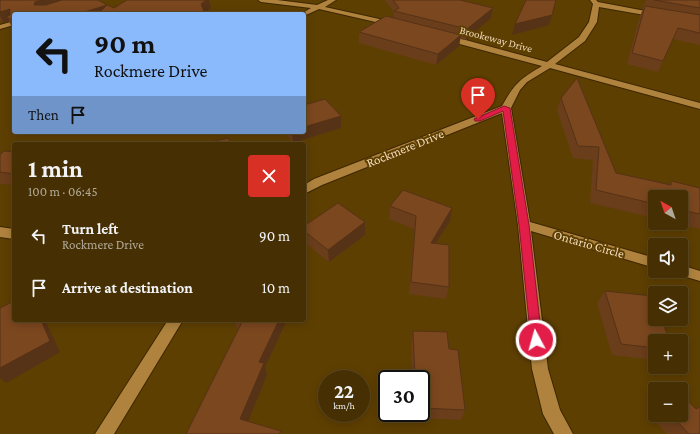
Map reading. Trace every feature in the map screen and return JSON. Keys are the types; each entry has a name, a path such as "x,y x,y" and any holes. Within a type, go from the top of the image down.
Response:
{"street":[{"path":"261,0 318,7 399,25"},
{"path":"306,13 333,0"},
{"path":"564,434 552,414 540,369 524,225 506,108 516,89 524,80 549,65 582,39 593,22 595,2 662,16"},
{"path":"0,27 12,24"},
{"name":"Brookeway Drive","path":"436,35 700,106"},
{"name":"Rockmere Drive","path":"306,189 318,182 506,108"},
{"name":"Ontario Circle","path":"524,225 648,261"},
{"path":"0,232 12,234"},
{"path":"688,272 700,276"},
{"path":"104,434 175,322"}],"building":[{"path":"0,0 42,0 35,2 34,5 46,5 62,0 98,0 107,5 84,12 12,12 12,20 6,17 10,15 10,9 0,12"},
{"path":"127,0 206,0 201,4 204,12 100,12 107,5 114,8"},
{"path":"393,0 460,0 493,8 467,29 394,11 399,8"},
{"path":"526,0 556,0 552,15 515,24"},
{"path":"654,0 700,0 700,8"},
{"path":"645,6 700,15 700,33 678,28 663,61 632,53"},
{"path":"386,16 461,35 438,54 359,32"},
{"path":"577,78 616,173 671,185 671,181 700,188 700,214 688,211 688,190 648,190 648,202 596,190 599,147 578,146 561,98"},
{"path":"325,99 341,116 306,126 306,104"},
{"path":"229,138 230,142 210,142"},
{"path":"4,151 12,152 12,174 0,172 0,155"},
{"path":"403,190 452,208 431,243 449,245 449,287 411,282 416,216 390,206"},
{"path":"338,203 365,222 328,250 306,233 306,225"},
{"path":"605,291 648,296 648,326 664,326 667,334 648,334 648,347 621,344"},
{"path":"12,302 12,322 42,322 50,341 0,368 0,308"},
{"path":"242,322 278,322 259,362 264,363 240,419 281,431 279,434 186,434"},
{"path":"413,331 447,332 449,349 458,350 465,410 430,408 430,370 415,370"},
{"path":"688,401 696,409 700,407 700,434 689,434 678,422 688,422"}],"route":[{"path":"478,119 506,108 524,225 536,340"}]}
